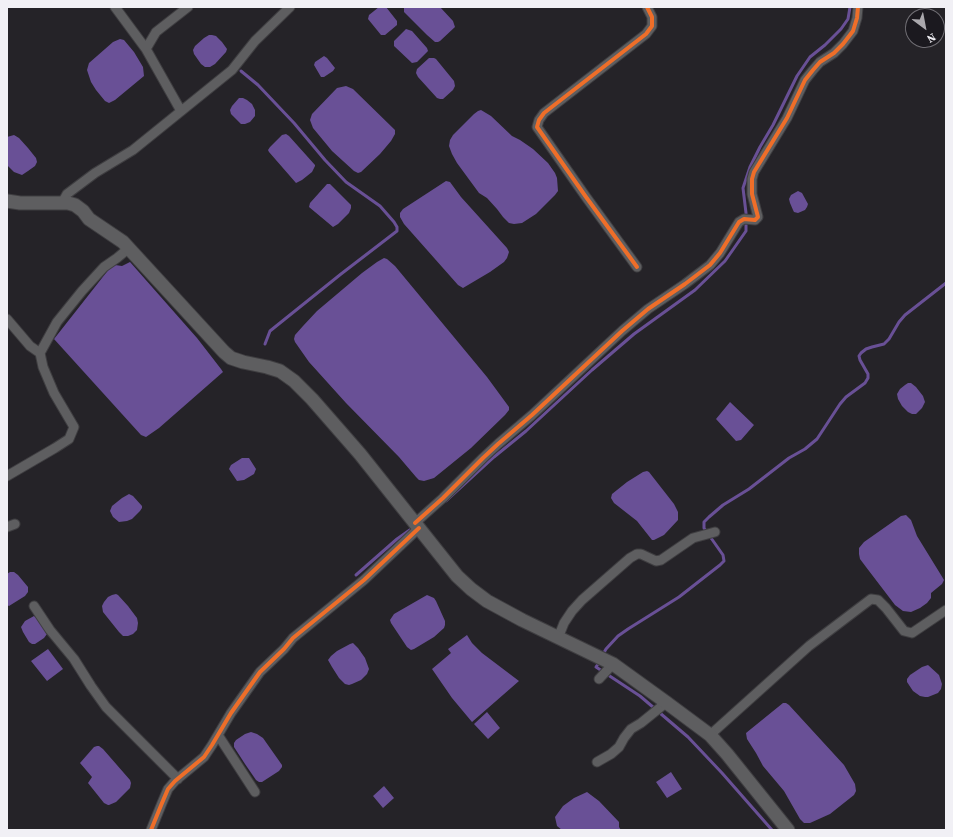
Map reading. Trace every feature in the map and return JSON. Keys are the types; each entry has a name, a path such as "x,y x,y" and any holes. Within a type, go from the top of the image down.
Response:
{"main road":[{"path":"7,201 20,203 68,203 75,205 89,218 123,242 231,358 243,362 267,366 280,371 294,381 312,399 360,454 457,576 471,589 494,605 593,655 606,670 664,704 710,735 788,830"}],"street":[{"path":"115,7 146,49 181,111"},
{"path":"146,49 156,32 188,7"},
{"path":"62,203 67,194 95,173 133,150 232,70 255,41 290,7"},
{"path":"637,267 537,127 539,120 544,113 646,34 652,26 652,17 647,7"},
{"path":"151,830 168,789 204,757 231,713 260,672 293,638 364,580 442,498 493,448 532,415 622,331 648,309 710,265 720,253 739,222 744,220 755,220 758,216 752,194 752,179 754,172 787,118 805,80 820,62 834,53 843,44 852,31 857,18 858,7"},
{"path":"7,476 69,439 74,427 54,393 43,366 40,353 57,322 82,291 104,267 129,248"},
{"path":"7,319 30,346 40,353"},
{"path":"558,638 564,623 572,611 582,600 630,558 637,554 641,554 656,561 661,560 693,538 715,532"},
{"path":"710,735 809,646 871,599 878,600 904,631 912,633 946,610"},
{"path":"34,606 50,630 74,659 106,707 178,779"},
{"path":"597,762 611,754 619,747 624,738 632,729 664,704"},
{"path":"218,735 255,792"}],"shaded area":[{"path":"379,7 386,7 397,21 397,25 385,35 381,35 368,19 369,15"},
{"path":"404,7 440,7 453,21 455,27 440,41 435,42 404,12"},
{"path":"406,29 412,31 428,51 417,62 412,63 394,46 394,41"},
{"path":"209,35 216,36 227,49 215,64 210,67 205,67 201,64 193,50 195,46"},
{"path":"120,39 124,40 134,52 143,67 144,76 115,100 109,103 105,101 96,90 91,82 87,70 89,63 113,42"},
{"path":"324,56 335,68 324,77 321,77 314,65 315,62"},
{"path":"429,58 436,59 454,81 455,86 453,90 443,99 437,98 416,73 417,69"},
{"path":"346,86 353,89 395,130 395,134 391,141 380,154 361,172 358,173 332,151 313,128 310,120 312,114 337,88"},
{"path":"239,98 247,100 252,104 255,110 255,116 250,122 245,124 241,124 231,114 230,110"},
{"path":"481,110 491,116 512,136 533,149 548,163 557,178 558,191 555,195 536,214 522,223 509,223 487,198 479,193 457,163 449,146 453,135 474,114"},
{"path":"286,134 315,165 312,172 296,183 268,150 282,135"},
{"path":"14,135 19,138 28,148 36,158 37,162 35,166 22,175 14,172 7,165 7,137"},
{"path":"446,181 450,182 461,197 509,252 504,262 463,288 458,285 404,224 400,217 400,213 403,209"},
{"path":"327,184 330,184 351,205 349,213 333,227 309,207 310,203"},
{"path":"798,191 802,193 808,204 805,210 798,213 794,212 789,199 791,195"},
{"path":"384,258 395,266 487,377 509,407 509,410 505,415 471,448 434,478 424,481 419,480 416,477 399,457 346,403 309,362 294,339 295,335 317,311 362,273"},
{"path":"130,262 197,338 223,372 159,428 146,437 141,435 54,339 113,264 122,266"},
{"path":"908,383 911,383 916,387 923,396 925,402 916,414 908,412 898,399 897,394 900,389"},
{"path":"730,402 754,425 741,440 736,441 716,419"},
{"path":"242,458 249,458 256,469 254,474 244,480 237,481 229,469 231,465"},
{"path":"647,471 674,504 678,512 678,520 664,535 654,540 652,540 637,521 614,503 611,498 612,494 627,482"},
{"path":"129,494 133,496 142,508 132,519 119,522 113,517 110,511 112,506"},
{"path":"906,515 911,520 917,536 944,580 942,584 931,593 931,598 927,603 911,612 903,611 895,605 860,559 859,554 859,548 864,542 901,516"},
{"path":"14,572 18,575 28,587 28,592 25,596 9,606 7,605 7,574"},
{"path":"116,594 137,618 137,630 128,636 123,636 103,612 102,606 104,602 108,597"},
{"path":"427,595 434,598 436,601 445,621 445,625 444,628 434,637 411,650 407,647 390,620 394,614"},
{"path":"34,616 38,619 47,634 35,644 32,644 29,642 21,627 25,621"},
{"path":"467,635 472,643 482,653 519,681 472,722 452,698 432,669 451,653 448,649"},
{"path":"353,643 365,658 369,669 367,674 361,680 349,685 345,684 339,678 328,660 337,651"},
{"path":"48,649 63,669 47,681 31,661"},
{"path":"928,665 939,675 942,684 938,693 925,697 920,696 913,691 907,682 907,679 910,675 922,667"},
{"path":"783,703 789,705 844,765 855,784 856,791 854,795 830,814 810,823 804,823 800,819 784,791 763,766 747,739 746,733"},
{"path":"487,712 500,728 488,739 474,724"},
{"path":"251,732 263,738 282,765 279,771 262,782 256,780 234,747 236,740"},
{"path":"97,746 103,749 131,783 130,788 116,802 109,805 104,803 88,783 92,777 80,763 94,747"},
{"path":"671,772 682,789 667,798 656,782"},
{"path":"384,786 394,798 383,808 373,796"},
{"path":"587,792 599,801 619,822 619,827 621,830 562,830 557,826 555,817 563,806 574,798"}],"waterway":[{"path":"446,501 494,457 526,431 592,370 634,334 695,290 725,261 746,231 746,213 743,188 750,167 797,76 810,57 841,29 848,19 850,7"},
{"path":"241,71 258,85 294,123 325,160 346,182 380,206 397,227 397,231 270,331 265,344"},
{"path":"602,656 606,649 618,636 679,597 724,561 723,555 704,528 704,522 723,505 749,489 789,458 805,449 817,439 840,404 846,397 865,383 868,378 868,374 860,360 859,356 861,353 866,349 884,344 905,315 946,283"},
{"path":"356,575 397,539 414,527"},
{"path":"600,661 596,667 640,696 688,737 772,830"}],"cycle path":[{"path":"637,267 537,127 539,120 544,113 646,34 652,26 652,17 647,7"},
{"path":"415,523 498,444 532,415 622,331 648,309 710,265 720,253 739,222 744,219 755,220 758,217 752,194 752,179 754,172 787,118 805,80 820,62 834,53 843,44 853,31 857,18 858,7"},
{"path":"151,830 168,789 175,781 204,757 231,713 260,672 284,649 293,638 364,580 419,528"}]}
